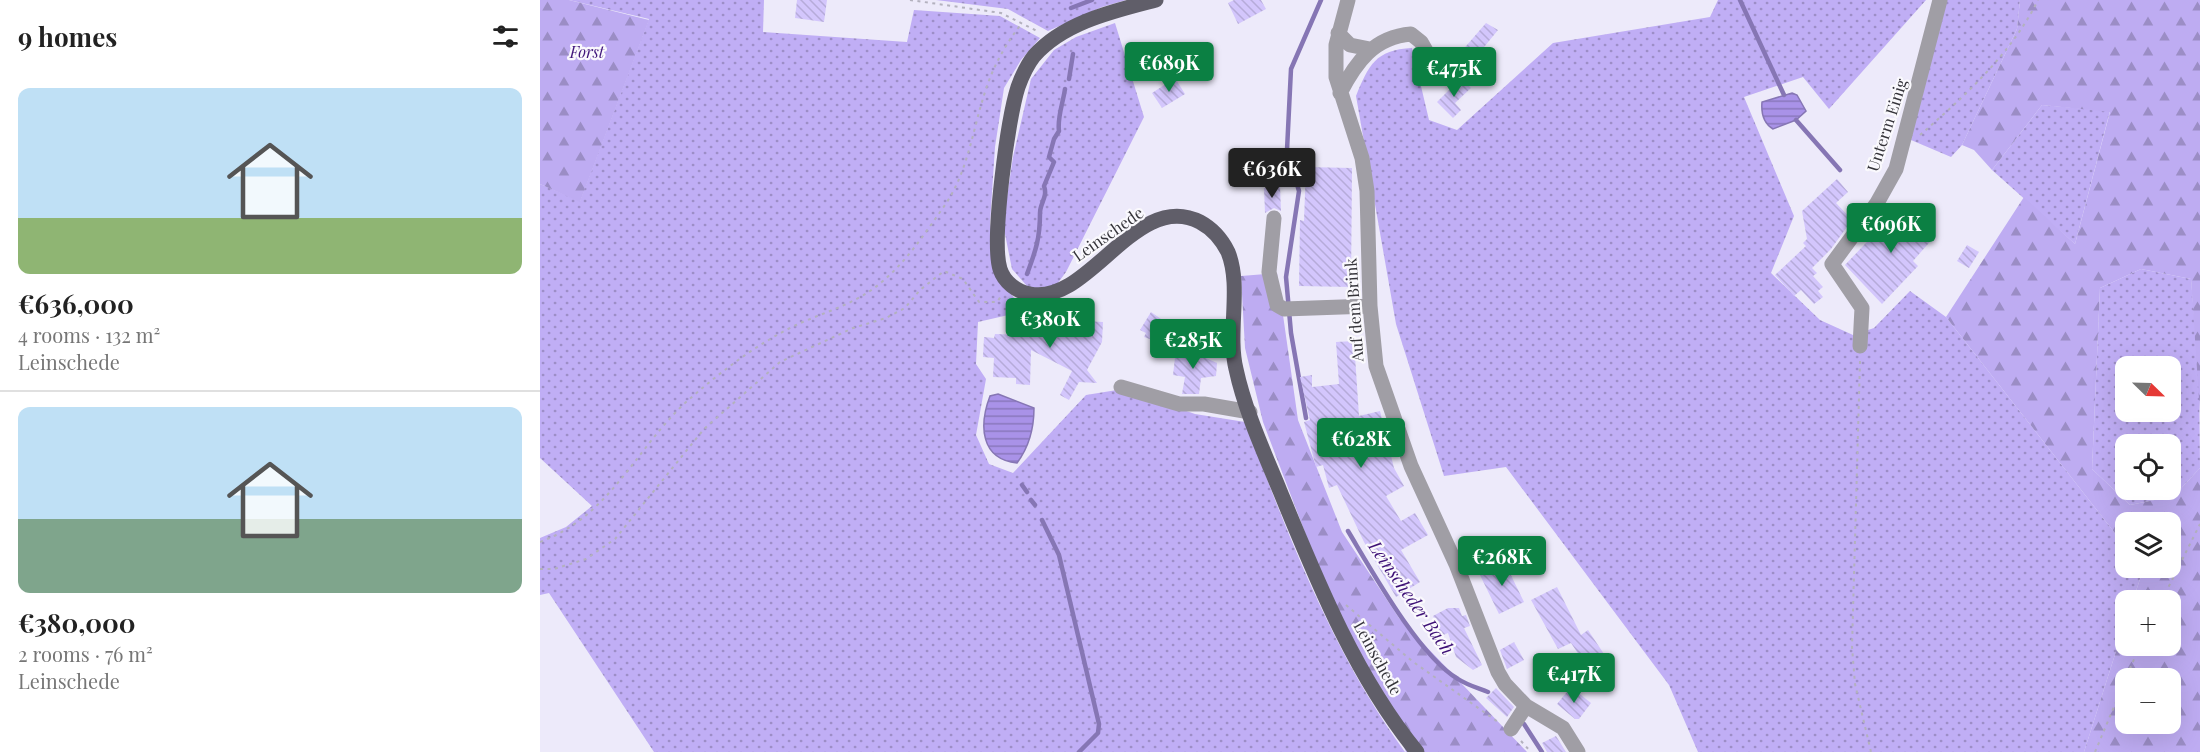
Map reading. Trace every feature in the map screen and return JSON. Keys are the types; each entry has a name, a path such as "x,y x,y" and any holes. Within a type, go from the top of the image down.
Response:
{"main road":[{"path":"1009,284 999,268 998,247 1010,123 1023,73 1036,54 1051,41 1097,17 1156,0"},
{"name":"Leinschede","path":"1009,284 1030,294 1052,293 1156,221 1184,217 1202,223 1218,236 1231,265 1233,355 1250,412 1323,592 1363,670 1394,722 1417,752"}],"street":[{"name":"Auf dem Brink","path":"1348,0 1338,33 1336,77 1362,158 1366,191 1370,306 1376,366 1390,400 1411,466 1456,564 1498,672 1526,706 1563,728 1578,752"},
{"name":"Unterm Einig","path":"1860,346 1862,308 1832,264 1877,203 1896,169 1940,0"},
{"path":"1338,33 1350,45 1370,49"},
{"path":"1340,93 1370,49 1385,39 1411,34 1421,42 1437,70"},
{"path":"1274,218 1269,272 1277,305 1289,308 1370,306"},
{"path":"1121,387 1179,404 1204,404 1250,412"},
{"path":"1511,729 1526,706"}],"path":[{"path":"910,0 1001,12 1051,41"},
{"path":"1902,150 1950,109 1988,70 2030,16 2038,0"},
{"path":"540,542 571,528 603,502 661,426 710,382 774,337 869,291 904,261 947,202 959,180 987,85 1010,38 1022,23"},
{"path":"540,569 554,569 586,559 615,539 705,429 754,382 780,362 853,328 886,318 904,308 920,290 944,271 963,279 979,302 997,302 1009,284"},
{"path":"1860,346 1852,647 1856,684 1871,752"},
{"path":"2167,590 2200,524"},
{"path":"1323,592 1338,598 1412,661 1484,714 1511,729 1531,752"},
{"path":"2095,752 2135,656"}],"shaded area":[{"path":"569,0 764,0 763,32 907,42 914,10 1000,16 1040,38 1021,60 1004,88 995,147 990,223 998,278 1020,305 1039,308 978,322 976,364 986,379 976,435 989,464 1013,473 1086,395 1117,390 1143,396 1195,414 1245,422 1314,593 1355,674 1405,752 654,752 549,593 540,595 540,538 566,527 592,506 540,458 540,184 580,201 649,19"},
{"path":"936,0 1126,0 1102,7 1048,31 1008,9"},
{"path":"1718,0 1926,0 1829,109 1803,77 1744,97 1794,216 1771,273 1820,320 1853,335 1874,328 1910,291 1946,317 2115,533 2115,578 2140,578 2136,590 2115,590 2115,654 2084,752 1698,752 1669,685 1506,467 1444,476 1396,324 1356,96 1365,76 1381,56 1400,49 1412,48 1429,120 1457,130 1553,43 1710,17"},
{"path":"1943,0 2020,0 2017,29 1962,145 1951,157 1911,140"},
{"path":"1115,23 1144,117 1066,272 1052,291 1033,293 1012,269 1003,224 1013,157 1031,79 1054,50 1076,37"},
{"path":"1792,93 1797,95 1806,111 1796,120 1773,129 1763,117 1762,102"},
{"path":"2042,105 2110,111 2075,244 1992,170"},
{"path":"2141,269 2191,279 2199,375 2200,468 2181,488 2181,434 2115,434 2115,491 2092,469 2100,288"},
{"path":"998,394 1034,408 1030,437 1017,463 996,455 989,448 986,439 984,418 986,407 990,396"},
{"path":"2125,500 2154,500 2130,505"}],"green space":[{"name":"Forst","path":"540,0 569,0 649,20 580,202 540,184"},
{"path":"2020,0 2200,0 2200,414 2191,279 2141,269 2100,288 2092,469 2115,491 2115,500 2125,500 2130,505 2154,500 2181,500 2181,488 2200,468 2200,752 2084,752 2115,654 2181,656 2181,590 2136,590 2140,578 2181,578 2181,512 2115,512 2115,533 1946,317 2024,197 2075,244 2110,112 2042,105 1992,170 1974,150 1962,145 2017,29"},
{"path":"1277,273 1298,420 1342,532 1399,618 1527,752 1406,752 1392,714 1339,622 1263,422 1245,348 1241,276"}],"building":[{"path":"797,0 827,0 824,22 795,18"},
{"path":"1234,0 1261,0 1266,9 1238,24 1228,3"},
{"path":"1486,23 1498,30 1480,52 1485,58 1465,75 1454,60"},
{"path":"1175,78 1185,94 1162,108 1152,93"},
{"path":"1461,78 1471,88 1455,103 1461,110 1453,118 1437,102"},
{"path":"1306,167 1352,168 1351,287 1299,286 1300,220 1304,221"},
{"path":"1837,179 1848,192 1836,203 1852,220 1831,249 1812,268 1817,273 1813,276 1823,287 1818,291 1823,297 1814,304 1801,290 1794,296 1775,275 1806,246 1803,243 1807,239 1802,211"},
{"path":"1280,187 1281,211 1274,208 1265,213 1264,188"},
{"path":"1902,205 1935,236 1913,261 1918,266 1882,304 1845,265"},
{"path":"1967,245 1979,252 1969,268 1957,261"},
{"path":"1066,301 1089,314 1085,321 1103,322 1102,342 1087,370 1097,383 1079,382 1069,400 1060,395 1072,371 1031,350 1030,385 1016,384 1016,378 993,377 994,358 983,357 984,337 994,338 995,334 1048,336"},
{"path":"1151,312 1161,319 1156,327 1176,335 1172,347 1144,337 1146,333 1140,330"},
{"path":"1354,341 1359,416 1380,411 1394,468 1404,486 1386,496 1401,521 1415,513 1428,535 1401,550 1420,582 1396,597 1364,542 1337,485 1329,488 1323,465 1316,467 1304,422 1310,420 1300,377 1312,375 1312,387 1339,384 1336,342"},
{"path":"1176,349 1188,350 1217,363 1216,376 1201,378 1199,394 1182,394 1185,377 1173,375"},
{"path":"1504,561 1524,602 1499,614 1479,573"},
{"path":"1557,587 1581,635 1588,630 1604,654 1589,664 1584,656 1581,658 1571,643 1558,649 1531,600"},
{"path":"1448,608 1459,608 1462,616 1466,615 1470,626 1464,628 1482,665 1473,670 1456,657 1448,633 1441,636 1433,616"},
{"path":"1514,642 1524,660 1507,669 1500,650"},
{"path":"1571,687 1591,703 1579,719 1575,719 1557,704"},
{"path":"1496,688 1514,707 1507,717 1486,698"},
{"path":"1556,736 1566,752 1547,752 1542,743"}],"waterway":[{"path":"1071,8 1092,0"},
{"name":"Leinscheder Bach","path":"1306,418 1291,333 1286,277 1299,191 1287,150 1291,69 1321,0"},
{"path":"1740,0 1784,95"},
{"path":"1069,79 1073,54"},
{"path":"1027,274 1038,237 1040,209 1045,193 1044,186 1054,162 1049,157 1059,131 1059,116 1065,89"},
{"path":"1796,120 1840,170"},
{"path":"1022,485 1027,492"},
{"path":"1031,500 1035,505"},
{"path":"1042,520 1059,555 1099,724 1098,733 1079,752"},
{"name":"Leinscheder Bach","path":"1348,531 1397,611 1428,652 1443,668 1458,679 1488,692"},
{"name":"Leinscheder Bach","path":"1524,724 1542,752"}]}
